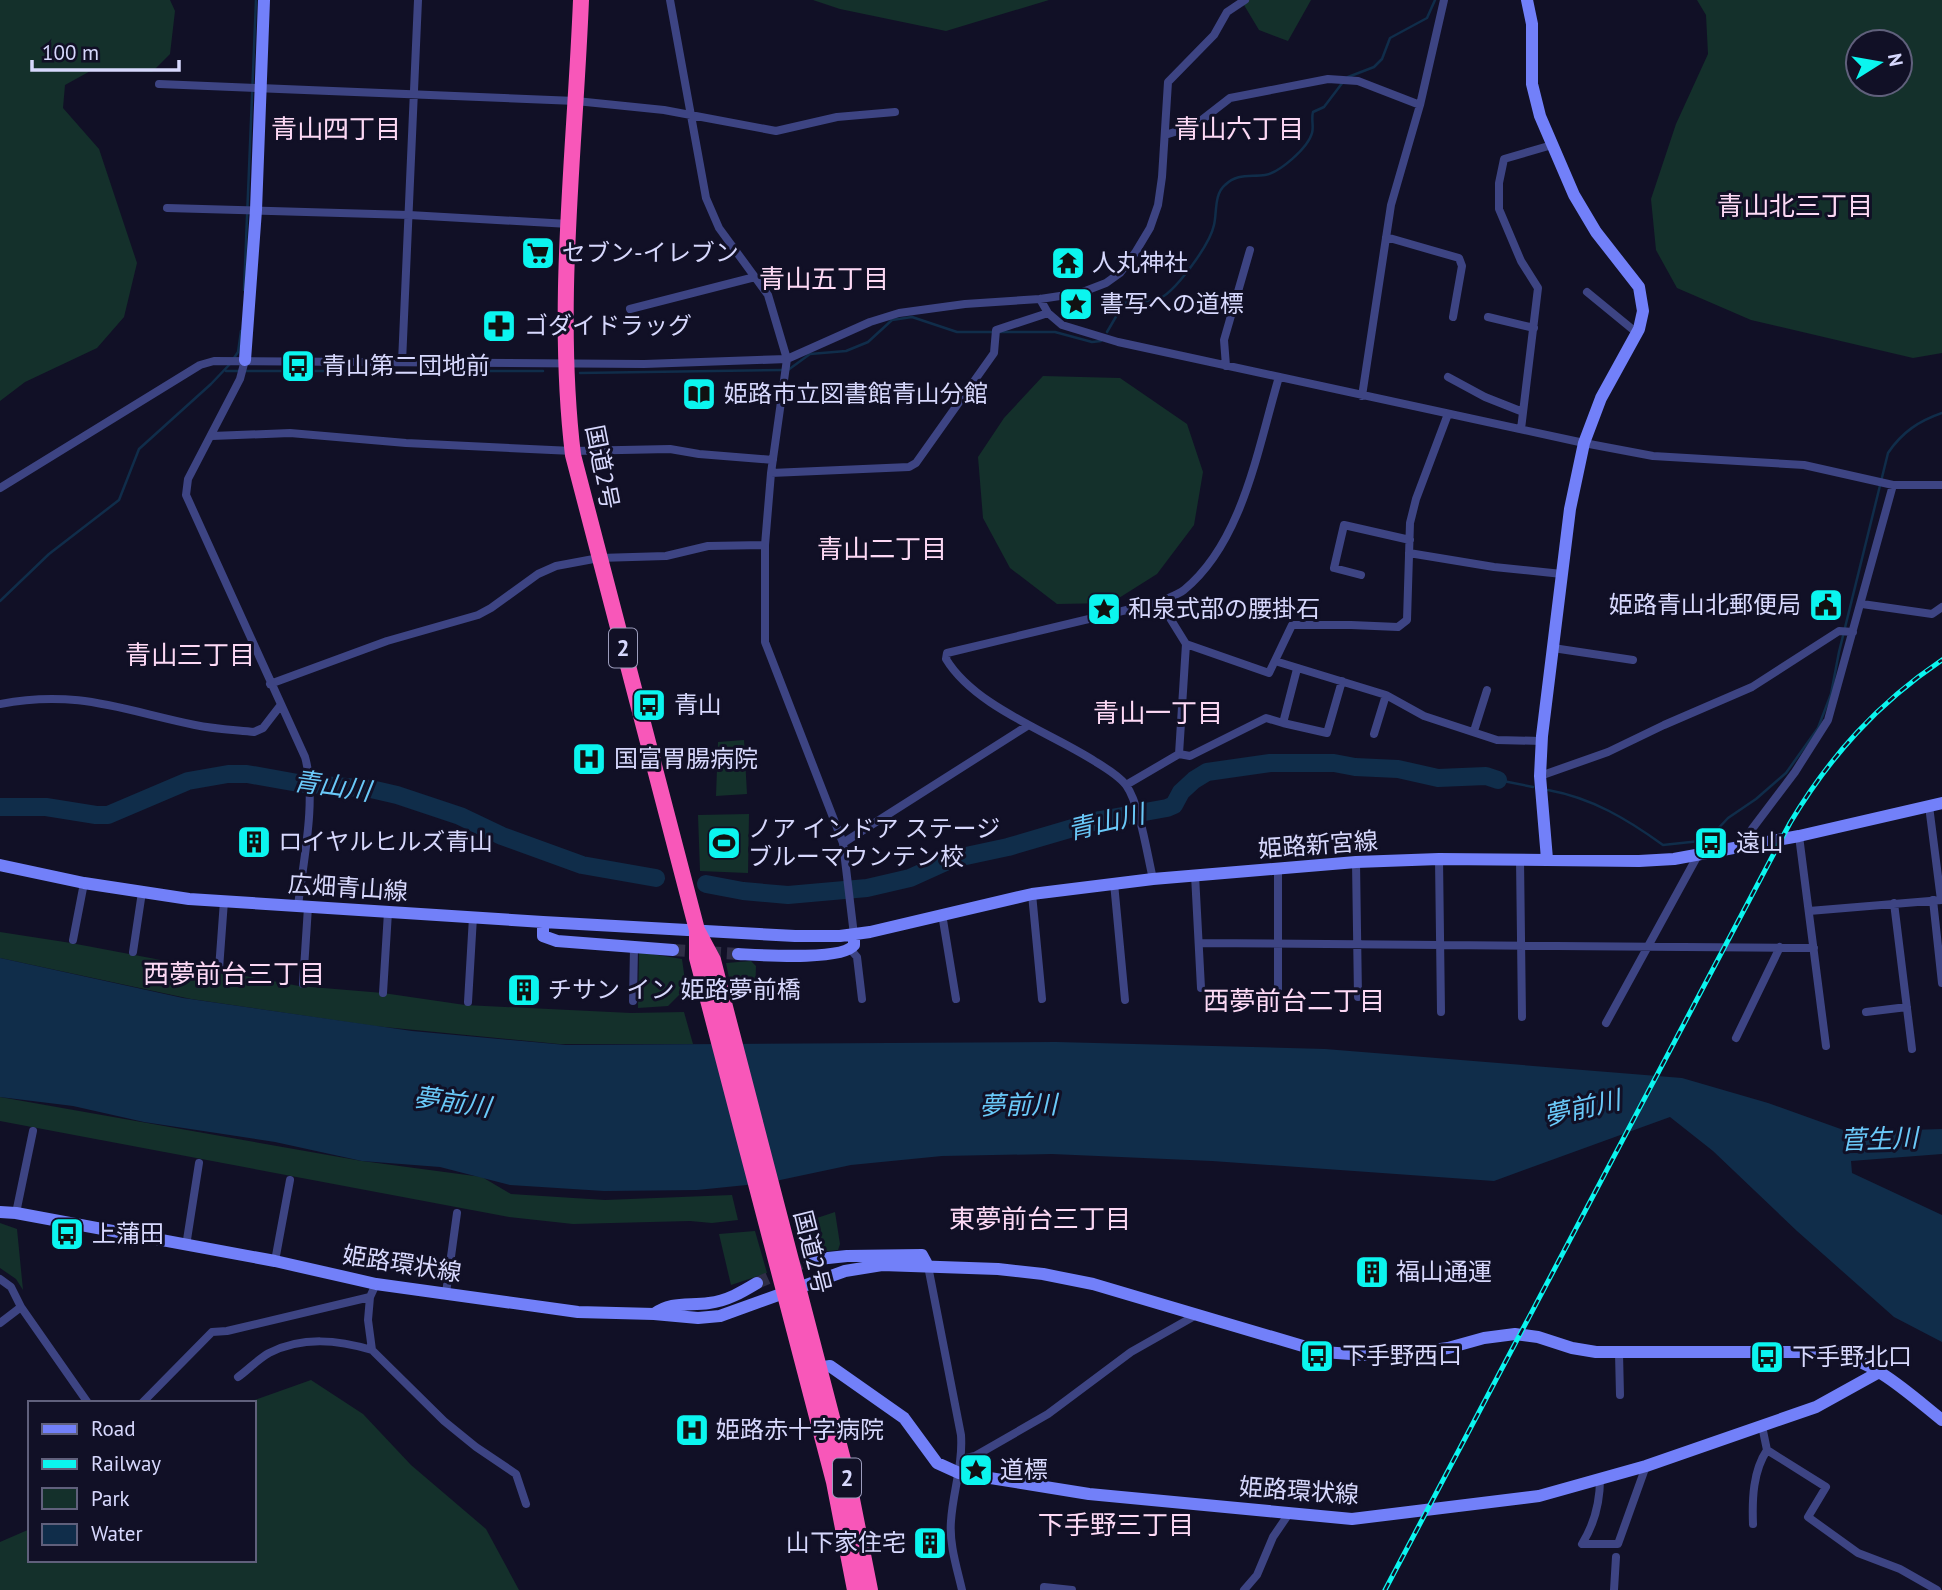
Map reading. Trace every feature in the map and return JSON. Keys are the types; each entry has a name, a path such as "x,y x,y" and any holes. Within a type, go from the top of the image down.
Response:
{"highway":[{"name":"国道2号","path":"581,0 569,224 565,363 573,451 697,930 713,960 716,1003 791,1291 855,1590"},
{"name":"国道2号","path":"791,1291 818,1368 859,1528 870,1590"}],"main road":[{"path":"244,360 256,210 254,87 264,0"},
{"path":"1527,0 1532,24 1532,84 1540,116 1574,194 1596,232 1639,287 1643,311 1637,333 1601,398 1584,443 1570,509 1542,741 1540,776 1547,859"},
{"name":"姫路新宮線","path":"697,930 817,937 854,935 1032,894 1153,879 1356,862 1439,859 1639,861 1698,855 1800,836 1942,803"},
{"name":"広畑青山線","path":"0,864 84,883 224,901 697,930"},
{"path":"543,922 543,936 557,941 673,950"},
{"path":"738,954 817,956 851,950 854,946 854,935"},
{"name":"姫路環状線","path":"0,1212 275,1262 376,1284 578,1312 698,1318 720,1316 845,1271 882,1265 928,1266"},
{"path":"809,1260 847,1256 922,1255 928,1266 1043,1274 1093,1284 1304,1348 1343,1354 1412,1353 1515,1334 1538,1337 1589,1351 1619,1353 1831,1352 1855,1358 1881,1371 1942,1420"},
{"path":"654,1314 664,1307 676,1304 711,1303 735,1297 757,1283"},
{"name":"姫路環状線","path":"818,1368 830,1366 904,1418 937,1463 959,1474 1089,1494 1352,1519 1539,1496 1600,1479 1646,1466 1816,1407 1881,1371"}],"street":[{"path":"402,362 418,0"},
{"path":"670,0 706,198 719,228 768,295 786,362 771,473 765,545 765,642 843,843 854,935"},
{"path":"0,488 200,365 229,360 644,365 786,362 870,322 899,313 965,304 1040,299 1080,293 1106,283 1120,274 1135,253 1150,228 1158,205 1168,82 1214,35 1227,12 1245,0"},
{"path":"1362,396 1391,205 1420,105 1444,0"},
{"path":"1165,135 1194,126 1230,98 1328,79 1358,81 1420,105"},
{"path":"159,84 576,101 657,109 776,131 838,117 895,112"},
{"path":"1521,429 1538,288 1521,261 1499,209 1499,183 1504,159 1552,145"},
{"path":"167,208 409,215 569,224"},
{"path":"1386,237 1459,258 1462,266 1454,317"},
{"path":"1226,366 1224,340 1250,250"},
{"path":"630,309 755,278"},
{"path":"1587,292 1637,333"},
{"path":"1040,299 1048,313 1062,325 1118,342 1584,443 1653,456 1804,465 1889,484 1942,485"},
{"path":"771,473 909,467 916,463 994,354 996,330 1048,313"},
{"path":"1488,317 1534,328"},
{"path":"244,360 240,379 188,479 186,495 305,757 309,772 303,907 303,984"},
{"path":"1153,879 1136,808 1126,785 1079,751 1027,726 965,683 946,659 947,653 1160,602 1182,591 1205,568 1224,542 1238,516 1279,377"},
{"path":"1448,377 1523,412"},
{"path":"1186,644 1269,673 1292,625 1398,627 1407,620 1410,523 1416,499 1448,414"},
{"path":"212,436 290,433 405,443 573,451 670,449 773,460"},
{"path":"1745,846 1752,829 1795,772 1828,720 1861,604 1889,484"},
{"path":"1361,575 1334,568 1345,525 1410,540"},
{"path":"270,684 387,641 478,615 538,574 556,566 599,558 666,556 708,546 765,545"},
{"path":"1409,553 1494,567 1562,574"},
{"path":"1160,602 1186,644 1179,754"},
{"path":"1861,604 1932,614 1942,607"},
{"path":"1540,776 1608,752 1664,724 1752,687 1839,631 1853,632"},
{"path":"1553,648 1633,660"},
{"path":"1275,661 1385,695 1424,716 1497,740 1542,741"},
{"path":"1283,723 1297,669"},
{"path":"1126,785 1179,754 1190,756 1266,718 1327,733 1342,681"},
{"path":"1474,731 1487,690"},
{"path":"1374,734 1385,695"},
{"path":"0,705 61,698 127,708 197,726 254,732 263,728 280,706"},
{"path":"843,843 1027,726"},
{"path":"1929,806 1939,900 1942,983"},
{"path":"1800,836 1826,1046"},
{"path":"1606,1023 1698,855"},
{"path":"1439,859 1441,1012"},
{"path":"1520,859 1522,1017"},
{"path":"1356,862 1359,997"},
{"path":"1278,868 1279,995"},
{"path":"1195,875 1201,988"},
{"path":"73,940 84,883"},
{"path":"1114,883 1125,999"},
{"path":"133,952 142,892"},
{"path":"1032,894 1042,999"},
{"path":"1809,911 1939,900"},
{"path":"219,969 224,901"},
{"path":"1894,904 1912,1049"},
{"path":"383,993 388,912"},
{"path":"942,914 956,999"},
{"path":"468,1002 473,917"},
{"path":"1199,943 1814,948"},
{"path":"633,1001 634,947"},
{"path":"1736,1038 1780,947"},
{"path":"851,950 857,957 862,999"},
{"path":"1866,1012 1907,1007"},
{"path":"16,1213 33,1131"},
{"path":"186,1246 199,1163"},
{"path":"275,1262 290,1180"},
{"path":"446,1293 457,1213"},
{"path":"928,1266 961,1435 962,1459 951,1522 954,1556 962,1590"},
{"path":"0,1279 10,1287 21,1307 88,1401"},
{"path":"372,1350 370,1297 376,1284"},
{"path":"144,1401 212,1332 227,1331 370,1297"},
{"path":"0,1323 21,1307"},
{"path":"962,1459 975,1456 1048,1414 1131,1352 1198,1314"},
{"path":"238,1377 269,1353 309,1341 336,1341 372,1350 444,1421 516,1474 527,1504"},
{"path":"1619,1353 1620,1395"},
{"path":"1762,1426 1767,1450 1826,1487 1808,1517 1858,1553 1900,1569 1937,1590"},
{"path":"1753,1524 1755,1481 1761,1458 1767,1450"},
{"path":"1600,1479 1600,1503 1582,1544 1618,1544 1646,1466"},
{"path":"1244,1590 1257,1575 1273,1537 1290,1512"},
{"path":"1614,1590 1616,1556"},
{"path":"1044,1590 1044,1587 1072,1590"}],"green space":[{"path":"0,0 170,0 175,11 170,54 152,72 94,69 65,85 63,108 99,149 137,263 124,317 97,348 25,382 0,401"},
{"path":"813,0 1049,0 946,31 840,9"},
{"path":"1241,0 1311,0 1288,41 1259,30"},
{"path":"1697,0 1942,0 1942,353 1913,358 1751,320 1677,288 1656,250 1651,199 1676,124 1708,54 1706,15"},
{"path":"1043,376 1120,378 1187,424 1203,472 1194,525 1157,574 1111,603 1057,604 1010,568 983,518 978,457 1004,418"},
{"name":"ノア インドア ステージ ブルーマウンテン校","path":"744,740 747,794 716,796 718,742"},
{"name":"ノア インドア ステージ ブルーマウンテン校","path":"749,814 748,873 700,871 698,815"},
{"path":"0,932 299,986 383,993 465,1005 631,1013 684,1012 693,1044 559,1044 374,1026 191,999 0,958"},
{"path":"639,952 682,959 686,988 668,1006 638,1008"},
{"path":"751,961 756,966 755,995 731,988 726,963"},
{"path":"0,1097 362,1161 482,1177 511,1194 605,1200 732,1195 738,1220 712,1223 690,1221 573,1224 509,1217 0,1121"},
{"path":"835,1212 840,1244 838,1250 809,1253 801,1227"},
{"path":"0,1223 17,1229 23,1290 16,1279 0,1268"},
{"path":"755,1231 767,1273 731,1285 719,1234"},
{"path":"311,1380 363,1414 411,1465 486,1529 519,1590 0,1590 0,1542 28,1530 28,1562 256,1562 256,1401 252,1401"}],"water":[{"path":"0,958 183,998 412,1031 566,1045 1056,1042 1325,1049 1682,1078 1768,1103 1849,1132 1942,1129 1942,1154 1851,1161 1852,1173 1942,1215 1942,1342 1894,1317 1797,1231 1713,1151 1670,1117 1494,1181 1212,1161 1052,1154 942,1156 851,1165 766,1183 697,1190 604,1191 510,1185 440,1167 362,1161 275,1142 144,1122 73,1106 0,1097"}],"waterway":[{"path":"244,290 256,0"},
{"path":"1348,77 1374,67 1382,59 1390,38 1427,18 1435,0"},
{"path":"1107,332 1124,303 1156,300 1172,289 1206,244 1215,220 1217,198 1221,189 1239,177 1271,173 1292,159 1305,146 1313,131 1313,112 1324,107 1343,82"},
{"path":"788,370 810,354 846,351 868,342 892,320 912,317 957,332 1055,332 1092,342 1101,341"},
{"path":"234,358 238,352 241,331"},
{"path":"0,601 49,554 119,500 139,449 230,364"},
{"path":"580,373 782,370"},
{"path":"226,371 543,371"},
{"path":"1548,790 1594,804 1663,845 1700,841 1713,834 1728,818 1756,799 1786,773 1818,728 1831,694 1888,453 1912,428 1942,413"},
{"name":"青山川","path":"706,884 788,895 867,888 910,878 952,859 1008,847 1100,820 1167,808 1174,805 1181,792 1194,780 1207,772 1270,763 1334,763 1398,769 1438,778 1486,776 1498,780"},
{"name":"青山川","path":"0,807 46,807 108,815 188,781 228,774 247,774 298,783 371,789 397,795 460,816 502,836 582,865 656,878"},
{"path":"1498,780 1533,787"}],"tunnel":[{"path":"673,950 738,954"},
{"path":"757,1283 809,1260"}],"railway":[{"path":"1385,1590 1790,823 1822,775 1857,733 1897,694 1942,660"}],"place":[{"name":"セブン-イレブン","path":"538,253"},
{"name":"人丸神社","path":"1068,263"},
{"name":"書写への道標","path":"1076,304"},
{"name":"ゴダイドラッグ","path":"499,326"},
{"name":"青山第二団地前","path":"298,366"},
{"name":"姫路市立図書館青山分館","path":"699,394"},
{"name":"姫路青山北郵便局","path":"1826,605"},
{"name":"和泉式部の腰掛石","path":"1104,609"},
{"name":"青山","path":"649,705"},
{"name":"国富胃腸病院","path":"589,759"},
{"name":"ロイヤルヒルズ青山","path":"254,842"},
{"name":"ノア インドア ステージ ブルーマウンテン校","path":"724,843"},
{"name":"遠山","path":"1711,843"},
{"name":"チサン イン 姫路夢前橋","path":"524,990"},
{"name":"上蒲田","path":"67,1234"},
{"name":"福山通運","path":"1372,1272"},
{"name":"下手野西口","path":"1317,1356"},
{"name":"下手野北口","path":"1767,1357"},
{"name":"姫路赤十字病院","path":"692,1430"},
{"name":"道標","path":"976,1470"},
{"name":"山下家住宅","path":"930,1543"}],"district":[{"name":"青山四丁目","path":"336,129"},
{"name":"青山六丁目","path":"1239,129"},
{"name":"青山北三丁目","path":"1795,206"},
{"name":"青山五丁目","path":"824,279"},
{"name":"青山二丁目","path":"882,549"},
{"name":"青山三丁目","path":"190,655"},
{"name":"青山一丁目","path":"1158,713"},
{"name":"西夢前台三丁目","path":"234,974"},
{"name":"西夢前台二丁目","path":"1294,1001"},
{"name":"東夢前台三丁目","path":"1040,1219"},
{"name":"下手野三丁目","path":"1116,1525"}],"water label":[{"name":"夢前川","path":"452,1102"},
{"name":"夢前川","path":"1018,1105"},
{"name":"夢前川","path":"1582,1108"},
{"name":"菅生川","path":"1879,1139"}]}
